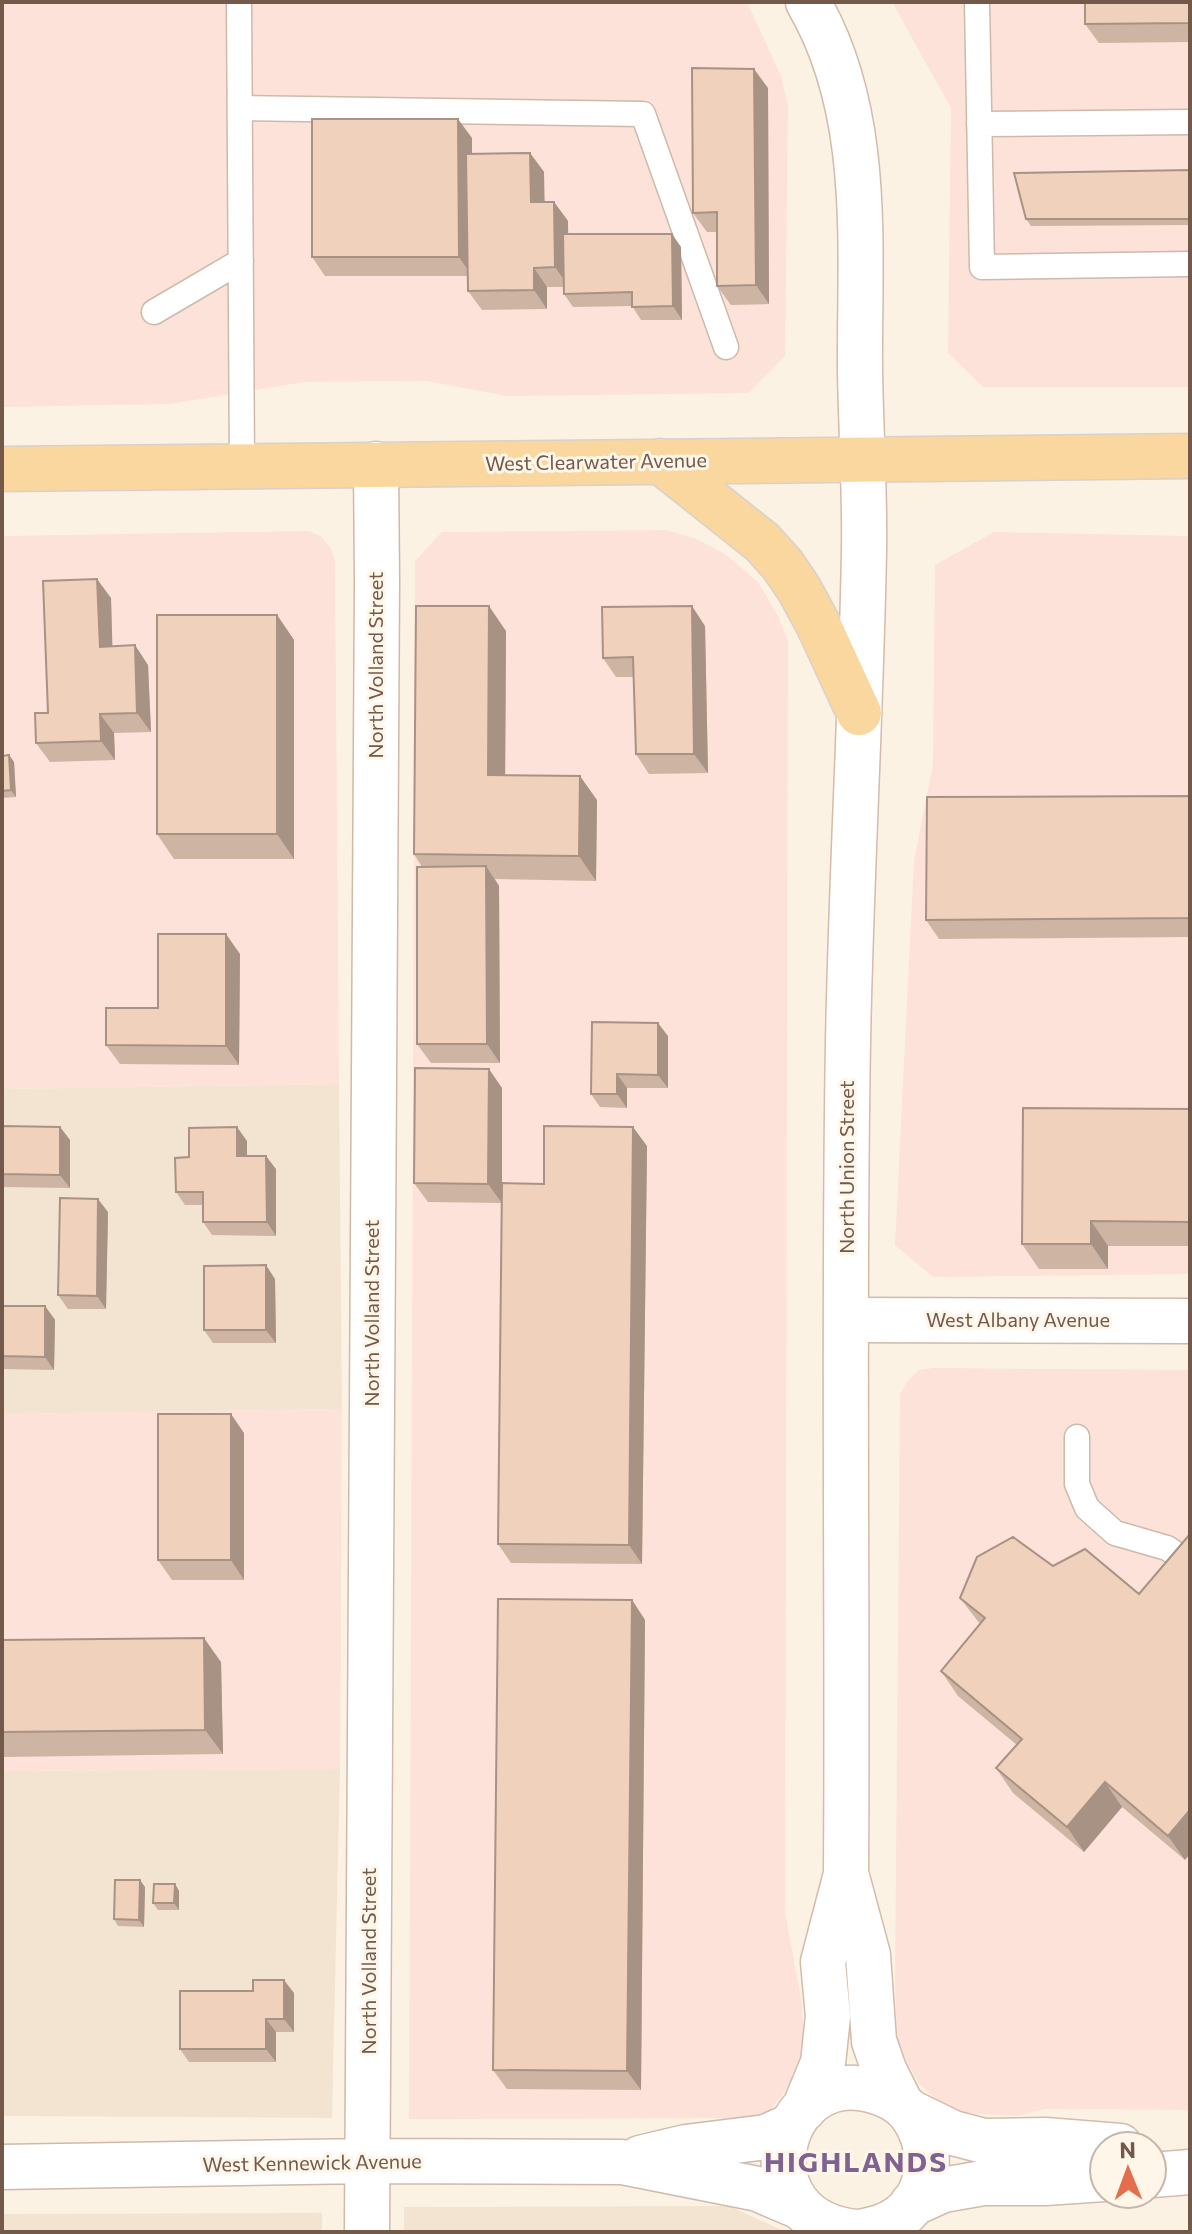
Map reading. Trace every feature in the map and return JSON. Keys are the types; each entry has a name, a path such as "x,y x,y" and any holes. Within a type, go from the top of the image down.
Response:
{"main road":[{"name":"West Clearwater Avenue","path":"2,469 1190,456"},
{"path":"660,461 762,542 782,564 818,624 859,713"}],"street":[{"path":"808,2 821,25 838,71 857,164 862,459"},
{"name":"North Union Street","path":"797,2118 823,2063 828,2016 823,1962 846,1874 848,1040 864,547 862,459"},
{"name":"North Volland Street","path":"367,2232 376,464"},
{"name":"West Albany Avenue","path":"847,1320 1190,1321"},
{"name":"North Union Street","path":"846,1874 868,1955 874,2041 884,2070 906,2108"},
{"path":"1088,2143 1045,2140 984,2141 953,2133 883,2093 851,2088 820,2096 797,2118 784,2147 783,2169 789,2190 807,2217 837,2230 884,2224 943,2190 983,2183 1088,2180"},
{"path":"884,2224 924,2182 928,2158 923,2133 906,2108"},
{"name":"West Kennewick Avenue","path":"622,2162 686,2147 766,2137 797,2118"},
{"path":"1168,2149 1190,2151"},
{"name":"West Kennewick Avenue","path":"2,2167 367,2161 622,2162 758,2189 807,2217"},
{"path":"1168,2174 1190,2172"}],"lane":[{"path":"239,2 242,465"},
{"path":"977,2 982,267 1190,264"},
{"path":"240,108 643,114 726,347"},
{"path":"979,124 1190,122"},
{"path":"154,312 241,261"},
{"path":"1077,1437 1077,1484 1087,1508 1115,1533 1167,1548 1190,1563"}],"shaded area":[{"path":"2,2 747,2 781,76 788,106 785,356 748,393 507,396 427,381 304,382 170,404 2,407"},
{"path":"892,2 1190,2 1190,387 983,387 948,353 951,108"},
{"path":"666,530 697,539 728,556 758,582 778,616 788,642 785,1912 802,2004 804,2042 800,2066 785,2091 770,2110 756,2118 409,2119 415,561 442,532"},
{"path":"309,531 322,537 335,561 339,1084 2,1089 2,536"},
{"path":"994,532 1190,536 1190,1274 933,1277 895,1245 914,861 933,764 935,565"},
{"path":"339,1084 342,1409 2,1414 2,1089"},
{"path":"919,1370 1190,1370 1190,2110 1045,2109 1017,2116 964,2113 940,2102 920,2085 897,2041 900,1394"},
{"path":"342,1409 340,1769 2,1771 2,1414"},
{"path":"340,1769 332,2118 2,2116 2,1771"},
{"path":"729,2206 786,2232 404,2232 404,2207"},
{"path":"322,2213 322,2232 2,2232 2,2214"}],"building":[{"path":"1085,2 1190,2 1190,23 1085,24"},
{"path":"692,68 754,69 756,285 717,286 717,212 693,213"},
{"path":"312,119 458,119 459,257 312,257"},
{"path":"530,153 531,202 554,202 555,267 534,268 534,290 468,291 466,154"},
{"path":"1190,170 1190,219 1026,219 1014,173"},
{"path":"563,234 672,234 673,306 632,307 632,292 564,294"},
{"path":"97,579 100,647 135,645 137,713 100,714 101,741 36,743 35,713 48,713 43,581"},
{"path":"416,606 489,606 488,775 580,776 579,856 414,854"},
{"path":"692,606 694,754 636,754 633,657 603,658 602,607"},
{"path":"157,615 277,615 277,834 157,834"},
{"path":"9,755 11,790 2,791 2,756"},
{"path":"1190,796 1190,918 926,920 927,797"},
{"path":"486,866 487,1044 417,1044 417,867"},
{"path":"158,934 226,934 226,1046 106,1045 106,1008 158,1008"},
{"path":"592,1022 658,1023 658,1075 617,1074 617,1094 591,1094"},
{"path":"415,1068 489,1069 488,1184 414,1183"},
{"path":"1023,1108 1190,1109 1190,1222 1091,1221 1091,1244 1022,1244"},
{"path":"2,1126 60,1127 60,1175 2,1174"},
{"path":"544,1126 633,1127 629,1545 498,1544 502,1183 544,1184"},
{"path":"237,1127 237,1156 266,1156 267,1222 203,1222 203,1192 176,1192 175,1158 189,1157 189,1128"},
{"path":"60,1198 98,1199 97,1296 58,1295"},
{"path":"266,1265 266,1330 204,1330 204,1266"},
{"path":"2,1306 45,1306 45,1357 2,1356"},
{"path":"158,1414 231,1414 231,1560 158,1560"},
{"path":"1190,1534 1190,1810 1168,1836 1105,1782 1067,1827 996,1768 1022,1739 941,1671 985,1618 960,1598 977,1557 1013,1537 1053,1566 1085,1549 1139,1594"},
{"path":"498,1599 632,1600 627,2071 493,2070"},
{"path":"204,1638 205,1730 2,1732 2,1640"},
{"path":"115,1880 140,1880 139,1920 114,1919"},
{"path":"154,1884 175,1884 174,1903 153,1903"},
{"path":"253,1980 284,1980 284,2019 266,2019 266,2049 180,2049 180,1991 253,1991"}],"district":[{"name":"HIGHLANDS","path":"856,2162"}]}
